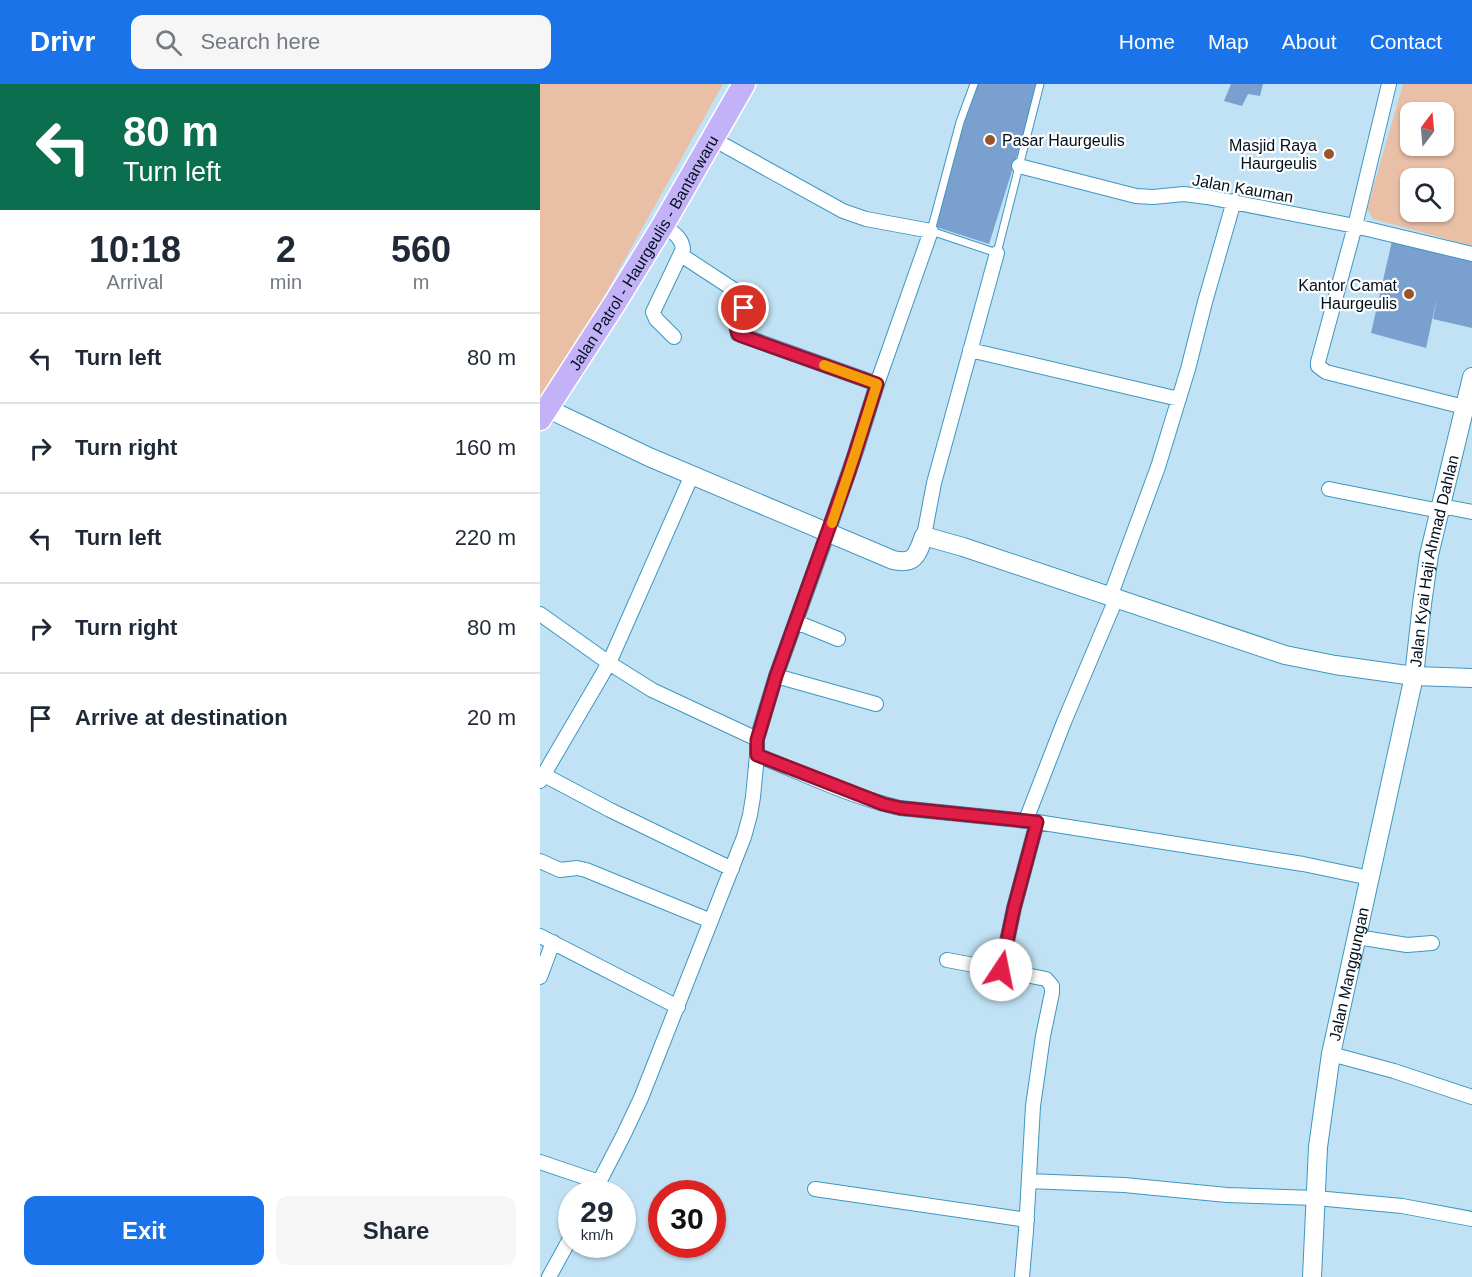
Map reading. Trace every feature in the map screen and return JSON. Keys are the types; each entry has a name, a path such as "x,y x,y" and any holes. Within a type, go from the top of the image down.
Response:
{"main road":[{"name":"Jalan Patrol - Haurgeulis - Bantarwaru","path":"542,411 615,303 744,84"}],"street":[{"path":"1389,84 1318,366 1326,372 1464,407"},
{"path":"600,1180 641,1098 744,837 750,815 757,740 776,676 931,231 866,219 843,211 713,139"},
{"name":"Jalan Kauman","path":"1019,166 1136,196 1193,194 1234,201 1355,226 1472,254"},
{"path":"1001,970 1032,821 1067,713 1113,598 1158,467 1196,341 1234,201"},
{"path":"663,225 680,238 683,249 653,312 656,319 674,337"},
{"path":"542,411 893,560 910,561 918,552 924,536 934,483 997,253"},
{"path":"681,255 743,297 744,308 736,327 738,334 877,384"},
{"path":"970,350 1179,399"},
{"name":"Jalan Kyai Haji Ahmad Dahlan","path":"1414,676 1429,555 1472,377"},
{"path":"692,475 609,663 542,778 732,869"},
{"path":"1329,489 1472,512"},
{"path":"924,536 1285,655 1335,665 1414,676 1472,678"},
{"path":"540,614 609,663 652,690 757,740"},
{"path":"796,622 838,639"},
{"path":"776,676 876,705"},
{"name":"Jalan Manggungan","path":"1312,1277 1318,1147 1331,1054 1414,676"},
{"path":"757,755 883,804 900,808 1032,821 1303,864 1370,878"},
{"path":"540,861 560,870 577,868 586,870 711,921"},
{"path":"540,936 678,1007"},
{"path":"1358,937 1407,945 1432,943"},
{"path":"540,977 553,942"},
{"path":"947,960 1046,979 1052,986 1033,1106 1022,1277"},
{"path":"1331,1054 1394,1071 1472,1097"},
{"path":"540,1162 579,1180"},
{"path":"1029,1180 1124,1185 1227,1195 1316,1198 1402,1206 1472,1219"},
{"path":"815,1189 1027,1220"},
{"path":"549,1277 559,1258"}],"lane":[{"path":"974,84 960,122 931,231 997,253 1040,84"}],"shaded area":[{"path":"540,84 723,84 546,400 540,397"},
{"path":"1403,84 1472,84 1472,246 1373,219 1367,209"}],"building":[{"name":"Pasar Haurgeulis","path":"976,84 1038,84 989,244 933,226"},
{"path":"1231,84 1263,84 1260,96 1248,94 1242,106 1224,101"},
{"name":"Kantor Camat Haurgeulis","path":"1392,241 1472,262 1472,328 1433,319 1437,297 1426,348 1371,333"}],"slow traffic":[{"path":"824,365 877,384 832,523"}],"place":[{"name":"Pasar Haurgeulis","path":"990,140"},
{"name":"Masjid Raya Haurgeulis","path":"1329,154"},
{"name":"Kantor Camat Haurgeulis","path":"1409,294"}],"route":[{"path":"744,308 736,327 738,334 877,384 849,472 776,676 757,740 757,755 883,804 900,808 1037,822 1014,908 1001,970"}]}
